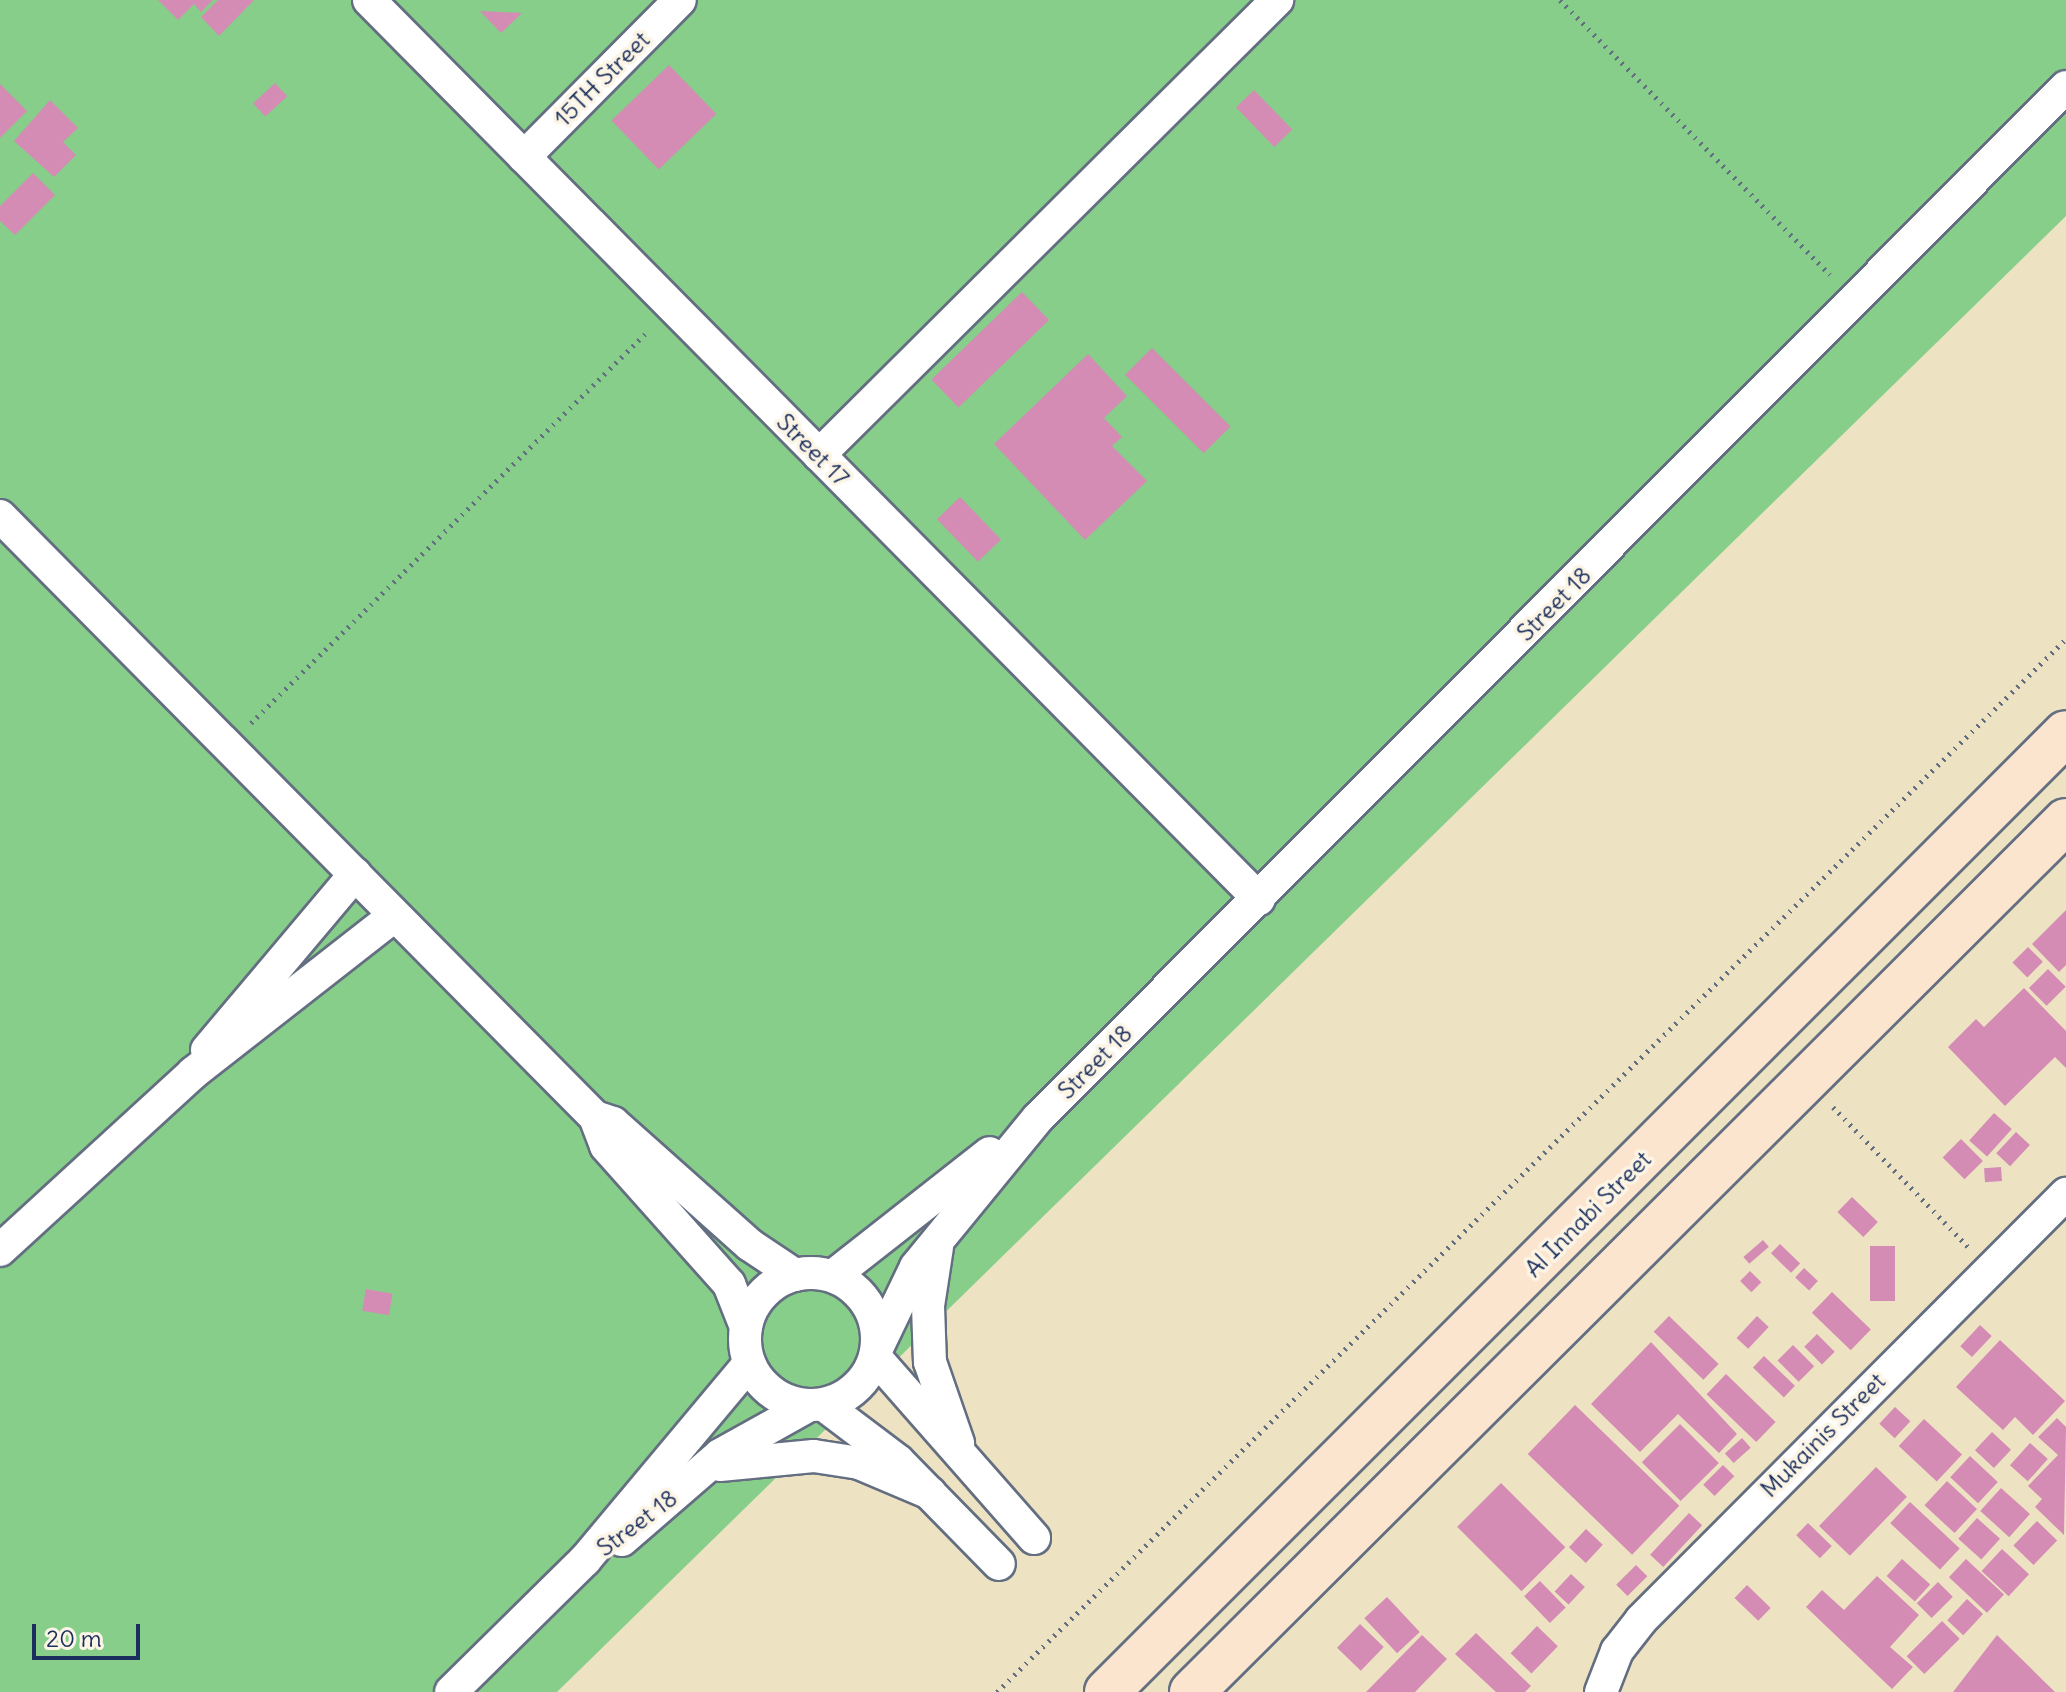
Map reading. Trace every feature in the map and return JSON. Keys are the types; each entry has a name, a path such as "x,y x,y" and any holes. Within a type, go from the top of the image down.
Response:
{"street":[{"name":"Street 17","path":"369,0 1259,899"},
{"name":"15TH Street","path":"524,157 680,0"},
{"path":"819,455 1277,0"},
{"name":"Street 18","path":"585,1560 614,1547 702,1471 761,1428 854,1390 939,1235 1038,1118 1856,302 2066,87"},
{"path":"0,516 595,1117 606,1146 729,1284 746,1327 749,1364 773,1394 816,1405 930,1493 999,1564"},
{"name":"Al Innabi Street","path":"1107,1692 2066,733"},
{"path":"1192,1692 1221,1676 2066,821"},
{"path":"193,1073 355,874"},
{"path":"0,1250 193,1073 394,916"},
{"path":"595,1117 613,1123 750,1245 795,1275"},
{"name":"Street 18","path":"833,1276 1038,1118"},
{"name":"Mukainis Street","path":"1601,1692 1617,1651 1641,1620 1988,1268 2066,1194"},
{"path":"939,1235 928,1306 930,1362 968,1468"},
{"path":"746,1327 763,1293 795,1275 833,1276 867,1305 876,1352 968,1468 1034,1538"},
{"name":"Street 18","path":"451,1692 585,1560 749,1364"},
{"path":"702,1471 757,1456 814,1456 859,1463 930,1493"}],"path":[{"path":"1560,0 1856,302"},
{"path":"228,746 673,307"},
{"path":"997,1692 2066,639"},
{"path":"1808,1080 1988,1268"}],"green space":[{"path":"0,0 2066,0 2066,216 557,1692 0,1692"}],"building":[{"path":"158,0 213,0 201,12 194,4 178,20"},
{"path":"218,0 254,0 219,36 201,17"},
{"path":"480,11 522,13 501,33"},
{"path":"669,65 716,114 659,169 611,121"},
{"path":"275,83 287,96 265,117 253,103"},
{"path":"0,84 27,111 0,138"},
{"path":"1254,90 1292,130 1274,147 1236,107"},
{"path":"50,100 78,128 63,142 76,155 54,177 14,141"},
{"path":"33,173 55,195 15,235 0,221 0,206"},
{"path":"1022,292 1049,320 958,408 931,380"},
{"path":"1152,348 1230,426 1204,453 1125,375"},
{"path":"1088,354 1127,396 1104,418 1122,437 1112,446 1147,481 1085,540 994,444"},
{"path":"960,497 1001,539 978,562 937,519"},
{"path":"2066,910 2066,965 2059,972 2032,944"},
{"path":"2028,947 2043,962 2027,977 2012,963"},
{"path":"2048,969 2066,987 2047,1006 2029,988"},
{"path":"2024,988 2066,1031 2066,1068 2055,1057 2005,1106 1948,1047 1976,1019 1984,1027"},
{"path":"1994,1113 2012,1129 1987,1157 1969,1140"},
{"path":"2016,1132 2030,1145 2010,1166 1996,1153"},
{"path":"1961,1139 1983,1161 1965,1179 1943,1157"},
{"path":"2001,1167 2002,1181 1985,1182 1984,1168"},
{"path":"1852,1197 1878,1222 1863,1237 1837,1212"},
{"path":"1763,1240 1769,1247 1749,1264 1743,1257"},
{"path":"1780,1244 1800,1263 1791,1273 1771,1253"},
{"path":"1870,1246 1895,1246 1895,1301 1870,1301"},
{"path":"1804,1268 1818,1281 1809,1290 1795,1278"},
{"path":"1750,1271 1761,1282 1751,1292 1740,1281"},
{"path":"366,1289 393,1294 389,1315 362,1311"},
{"path":"1832,1292 1871,1330 1851,1350 1812,1313"},
{"path":"1669,1316 1719,1364 1703,1380 1654,1332"},
{"path":"1757,1316 1769,1327 1748,1349 1737,1338"},
{"path":"1980,1325 1992,1336 1972,1357 1960,1346"},
{"path":"1817,1334 1835,1352 1822,1364 1804,1347"},
{"path":"2000,1340 2065,1401 2033,1435 2015,1417 2003,1430 1956,1387"},
{"path":"1651,1342 1737,1434 1719,1453 1678,1414 1640,1452 1591,1404"},
{"path":"1793,1345 1814,1366 1799,1382 1777,1361"},
{"path":"1764,1356 1795,1386 1784,1397 1753,1368"},
{"path":"1726,1374 1776,1422 1756,1442 1707,1394"},
{"path":"1575,1405 1679,1506 1632,1555 1528,1454"},
{"path":"1895,1407 1910,1421 1895,1438 1879,1424"},
{"path":"2057,1418 2066,1427 2064,1535 2035,1507 2042,1499 2028,1486 2058,1455 2038,1437"},
{"path":"1924,1419 1962,1454 1937,1482 1899,1446"},
{"path":"1680,1424 1719,1463 1681,1501 1642,1462"},
{"path":"1992,1432 2011,1450 1994,1468 1975,1450"},
{"path":"1742,1438 1751,1448 1734,1463 1725,1453"},
{"path":"2030,1443 2048,1459 2028,1481 2010,1465"},
{"path":"1970,1456 1998,1482 1978,1503 1950,1477"},
{"path":"1723,1465 1734,1476 1715,1496 1703,1485"},
{"path":"1876,1467 1907,1497 1850,1556 1819,1526"},
{"path":"1947,1481 1977,1509 1954,1533 1924,1505"},
{"path":"1501,1483 1565,1547 1522,1591 1457,1527"},
{"path":"2001,1488 2030,1514 2009,1537 1980,1511"},
{"path":"1910,1502 1960,1548 1940,1570 1890,1523"},
{"path":"1689,1513 1702,1525 1663,1567 1650,1555"},
{"path":"1977,1518 2000,1539 1981,1560 1958,1539"},
{"path":"2037,1521 2057,1540 2034,1565 2013,1545"},
{"path":"1808,1523 1832,1546 1820,1558 1796,1535"},
{"path":"1586,1529 1603,1545 1586,1563 1569,1547"},
{"path":"2002,1549 2029,1574 2009,1596 1982,1571"},
{"path":"1902,1559 1930,1584 1915,1602 1887,1576"},
{"path":"1966,1559 2004,1594 1987,1613 1949,1577"},
{"path":"1636,1565 1647,1576 1628,1596 1616,1585"},
{"path":"1571,1574 1585,1587 1569,1605 1555,1592"},
{"path":"1877,1576 1919,1615 1890,1647 1913,1667 1892,1689 1806,1607 1822,1590 1844,1610"},
{"path":"1540,1581 1566,1608 1550,1623 1524,1596"},
{"path":"1938,1582 1953,1597 1932,1618 1917,1603"},
{"path":"1747,1585 1771,1608 1758,1621 1734,1598"},
{"path":"1387,1597 1420,1632 1397,1653 1364,1618"},
{"path":"1967,1599 1983,1614 1963,1635 1947,1620"},
{"path":"1942,1621 1960,1639 1924,1674 1907,1656"},
{"path":"1360,1624 1384,1647 1361,1671 1337,1648"},
{"path":"1537,1626 1558,1646 1531,1673 1511,1653"},
{"path":"1476,1633 1531,1686 1525,1692 1496,1692 1455,1654"},
{"path":"1422,1635 1447,1659 1415,1692 1366,1692"},
{"path":"1997,1635 2055,1692 1953,1692"}]}
